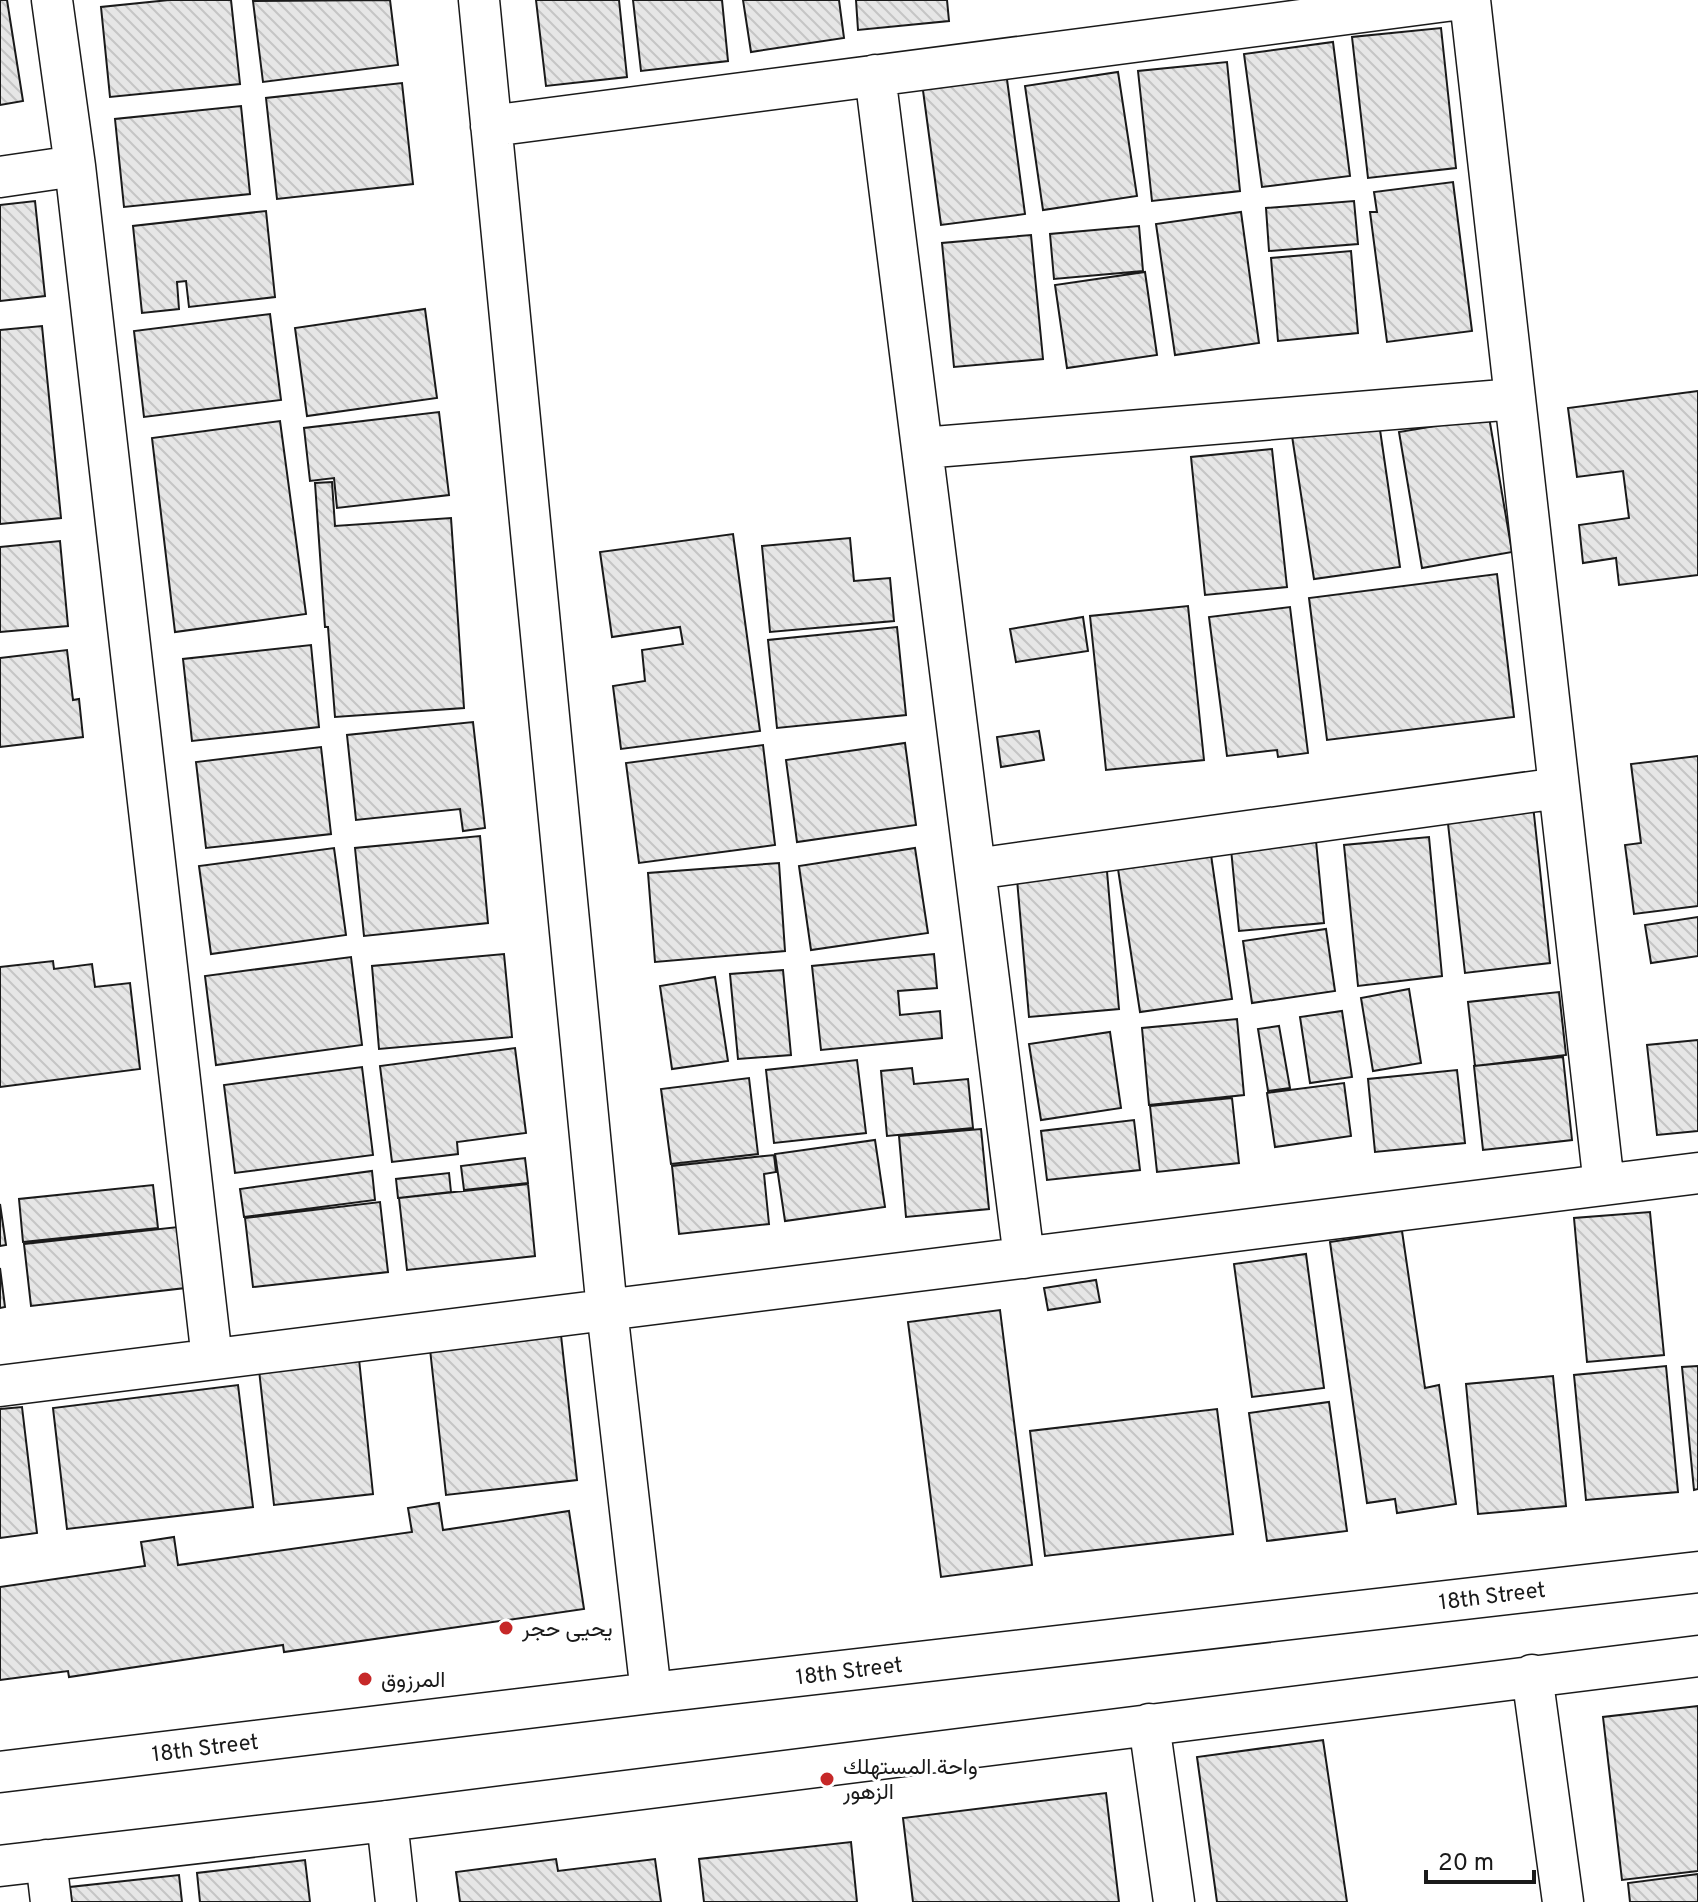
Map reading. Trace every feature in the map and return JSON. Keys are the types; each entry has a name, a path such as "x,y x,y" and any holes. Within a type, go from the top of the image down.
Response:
{"street":[{"path":"52,0 75,166 212,1359"},
{"path":"479,0 607,1310 651,1693"},
{"path":"491,126 1454,0"},
{"path":"1470,0 1604,1185"},
{"path":"875,75 1024,1258"},
{"path":"0,177 75,166"},
{"path":"922,448 1515,399"},
{"path":"975,869 1559,788"},
{"path":"0,1386 1698,1173"},
{"name":"18th Street","path":"0,1772 1698,1572"},
{"path":"14,1868 1695,1655"},
{"path":"1532,1675 1563,1902"},
{"path":"1149,1724 1174,1902"},
{"path":"387,1821 396,1902"},
{"path":"14,1868 51,1902"}],"building":[{"path":"0,0 7,0 23,101 0,105"},
{"path":"169,0 231,0 240,84 110,97 101,7"},
{"path":"390,0 398,65 263,82 253,1"},
{"path":"536,0 619,0 627,77 546,86"},
{"path":"633,0 722,0 728,61 641,71"},
{"path":"743,0 839,0 844,38 751,52"},
{"path":"856,0 947,0 949,21 858,30"},
{"path":"1441,28 1456,168 1368,178 1352,37"},
{"path":"1333,42 1350,176 1262,187 1244,54"},
{"path":"1227,62 1240,191 1152,201 1138,71"},
{"path":"1006,72 1025,214 941,225 922,83"},
{"path":"1118,72 1137,196 1043,210 1025,86"},
{"path":"402,83 413,184 277,199 266,98"},
{"path":"241,106 250,194 124,207 115,119"},
{"path":"1453,182 1472,331 1387,342 1370,212 1377,212 1374,192"},
{"path":"35,201 45,296 0,301 0,205"},
{"path":"1354,201 1358,244 1269,251 1266,208"},
{"path":"266,211 275,297 189,307 186,281 177,282 179,309 142,313 133,226"},
{"path":"1241,212 1259,343 1175,355 1156,224"},
{"path":"1139,226 1143,271 1054,279 1050,234"},
{"path":"1031,235 1043,359 954,367 942,243"},
{"path":"1351,251 1358,333 1278,341 1271,258"},
{"path":"1145,272 1157,355 1067,368 1055,285"},
{"path":"425,309 437,398 307,416 295,328"},
{"path":"270,314 281,400 144,417 134,331"},
{"path":"42,326 61,518 0,524 0,330"},
{"path":"1698,391 1698,575 1619,585 1616,558 1583,563 1579,525 1629,518 1623,471 1577,477 1568,408"},
{"path":"439,412 449,495 337,508 334,478 310,481 304,428"},
{"path":"1489,417 1512,552 1422,568 1399,432"},
{"path":"280,421 306,614 175,632 152,438"},
{"path":"1379,423 1400,567 1314,579 1292,436"},
{"path":"1272,449 1287,587 1205,595 1191,457"},
{"path":"332,482 335,526 451,518 464,708 335,717 315,483"},
{"path":"733,534 760,731 621,749 613,686 645,681 642,650 683,644 680,627 612,637 600,552"},
{"path":"850,538 854,581 890,578 894,621 770,632 762,546"},
{"path":"60,541 68,626 0,632 0,547"},
{"path":"1497,574 1514,717 1327,740 1309,598"},
{"path":"1188,606 1204,760 1106,770 1090,616"},
{"path":"1290,607 1308,753 1278,757 1277,750 1227,756 1209,617"},
{"path":"1083,617 1088,651 1016,662 1010,629"},
{"path":"897,627 906,715 777,728 768,640"},
{"path":"311,645 319,727 192,741 183,659"},
{"path":"67,650 73,700 79,699 83,737 0,747 0,658"},
{"path":"473,722 485,828 463,831 460,809 356,820 347,735"},
{"path":"1039,731 1044,760 1001,767 997,737"},
{"path":"905,743 916,825 797,842 786,760"},
{"path":"763,745 775,845 639,863 626,763"},
{"path":"321,747 331,834 206,848 196,762"},
{"path":"1698,756 1698,906 1634,914 1625,845 1641,843 1631,764"},
{"path":"1533,805 1550,963 1465,973 1447,815"},
{"path":"480,836 488,923 364,936 355,848"},
{"path":"1429,837 1442,976 1358,986 1344,845"},
{"path":"1316,841 1324,923 1239,931 1231,849"},
{"path":"334,848 346,935 211,954 199,866"},
{"path":"915,848 928,933 811,950 799,866"},
{"path":"1211,855 1232,999 1140,1012 1118,869"},
{"path":"1106,860 1119,1009 1029,1017 1016,868"},
{"path":"779,863 785,951 655,962 648,873"},
{"path":"1698,917 1698,956 1651,963 1645,925"},
{"path":"1326,929 1335,991 1252,1003 1243,941"},
{"path":"504,954 512,1037 379,1049 372,966"},
{"path":"934,954 937,988 898,991 900,1015 940,1011 942,1038 821,1050 812,966"},
{"path":"351,957 362,1045 216,1065 205,976"},
{"path":"53,961 54,969 92,964 95,987 130,983 140,1069 0,1087 0,967"},
{"path":"783,970 791,1055 738,1059 730,974"},
{"path":"715,977 728,1061 672,1069 660,986"},
{"path":"1409,989 1421,1063 1373,1071 1361,998"},
{"path":"1559,992 1566,1055 1475,1066 1468,1002"},
{"path":"1342,1011 1352,1077 1310,1083 1300,1017"},
{"path":"1237,1019 1244,1095 1149,1105 1142,1028"},
{"path":"1279,1026 1290,1088 1268,1091 1258,1029"},
{"path":"1110,1032 1121,1108 1041,1120 1029,1044"},
{"path":"1698,1040 1698,1131 1657,1135 1647,1045"},
{"path":"515,1048 526,1133 457,1142 458,1154 392,1162 380,1066"},
{"path":"1563,1057 1572,1140 1483,1150 1474,1066"},
{"path":"857,1060 866,1133 774,1143 766,1070"},
{"path":"362,1067 373,1155 235,1173 224,1085"},
{"path":"912,1068 914,1084 968,1079 973,1128 887,1136 881,1071"},
{"path":"1457,1070 1465,1143 1375,1152 1368,1079"},
{"path":"749,1078 758,1154 671,1164 661,1089"},
{"path":"1344,1083 1351,1136 1275,1147 1267,1093"},
{"path":"1232,1098 1239,1163 1157,1172 1150,1106"},
{"path":"1134,1120 1140,1170 1047,1180 1041,1131"},
{"path":"981,1129 989,1209 906,1217 899,1136"},
{"path":"875,1140 885,1207 785,1221 775,1154"},
{"path":"774,1155 776,1172 764,1174 769,1224 679,1234 672,1166"},
{"path":"525,1158 528,1183 464,1190 461,1166"},
{"path":"372,1171 375,1200 244,1217 240,1189"},
{"path":"449,1173 451,1192 398,1198 396,1179"},
{"path":"528,1184 535,1256 407,1270 399,1198"},
{"path":"153,1185 158,1228 23,1242 19,1199"},
{"path":"380,1202 388,1272 253,1287 245,1218"},
{"path":"0,1204 6,1245 0,1246"},
{"path":"1650,1212 1664,1355 1587,1362 1574,1218"},
{"path":"178,1227 185,1288 31,1306 24,1244"},
{"path":"1402,1231 1425,1388 1439,1385 1456,1504 1397,1513 1395,1499 1367,1503 1330,1242"},
{"path":"1306,1254 1324,1388 1252,1397 1234,1264"},
{"path":"0,1268 5,1307 0,1308"},
{"path":"1096,1280 1100,1302 1048,1310 1044,1288"},
{"path":"1000,1310 1032,1565 941,1577 908,1322"},
{"path":"560,1326 577,1480 446,1495 429,1340"},
{"path":"359,1359 373,1494 274,1505 259,1370"},
{"path":"1666,1366 1678,1492 1586,1500 1574,1375"},
{"path":"1698,1366 1698,1489 1694,1490 1682,1367"},
{"path":"1553,1376 1566,1506 1478,1514 1466,1384"},
{"path":"238,1385 253,1507 67,1529 53,1408"},
{"path":"1329,1402 1347,1531 1267,1541 1249,1413"},
{"path":"22,1407 37,1533 0,1538 0,1409"},
{"path":"1217,1409 1233,1534 1045,1556 1030,1431"},
{"path":"439,1503 443,1530 569,1511 584,1609 284,1652 283,1645 69,1677 68,1671 0,1680 0,1587 145,1566 141,1542 174,1537 178,1565 412,1532 408,1508"},
{"path":"1698,1706 1698,1871 1622,1880 1603,1717"},
{"path":"1323,1740 1347,1902 1217,1902 1197,1757"},
{"path":"1106,1793 1119,1902 913,1902 903,1818"},
{"path":"851,1842 857,1902 704,1902 699,1859"},
{"path":"556,1859 558,1871 655,1859 661,1902 460,1902 456,1872"},
{"path":"305,1860 310,1902 200,1902 197,1873"},
{"path":"1698,1874 1698,1902 1630,1902 1628,1883"},
{"path":"179,1875 182,1902 72,1902 70,1887"}],"place":[{"name":"يحيى حجر","path":"506,1628"},
{"name":"المرزوق","path":"365,1679"},
{"name":"واحة المستهلك الزهور","path":"827,1779"}]}
